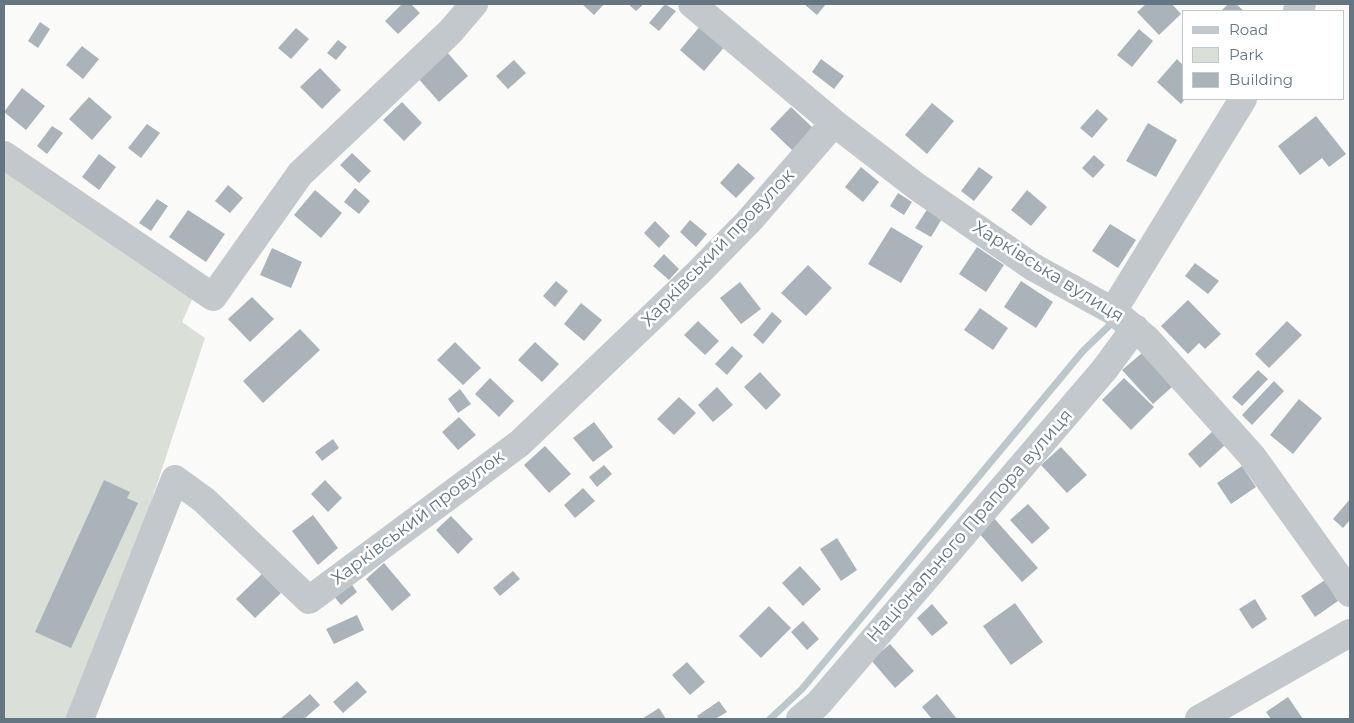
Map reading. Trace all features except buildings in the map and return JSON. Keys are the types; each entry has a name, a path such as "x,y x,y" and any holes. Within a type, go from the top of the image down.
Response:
{"street":[{"path":"4,155 213,297 300,174 450,32 474,4"},
{"name":"Харківська вулиця","path":"692,4 834,123 916,186 1033,267 1113,311 1148,338 1252,456 1350,593"},
{"path":"1113,311 1242,100"},
{"name":"Харківський провулок","path":"80,719 175,479 204,500 309,600 520,443 698,273 749,221 834,123"},
{"name":"Національного Прапора вулиця","path":"800,719 818,704 1104,370 1135,328"},
{"path":"1199,719 1350,633"}],"green space":[{"path":"4,166 195,293 182,322 205,338 134,554 70,719 4,719"}],"waterway":[{"path":"770,719 802,689 1083,351 1116,319"}]}
